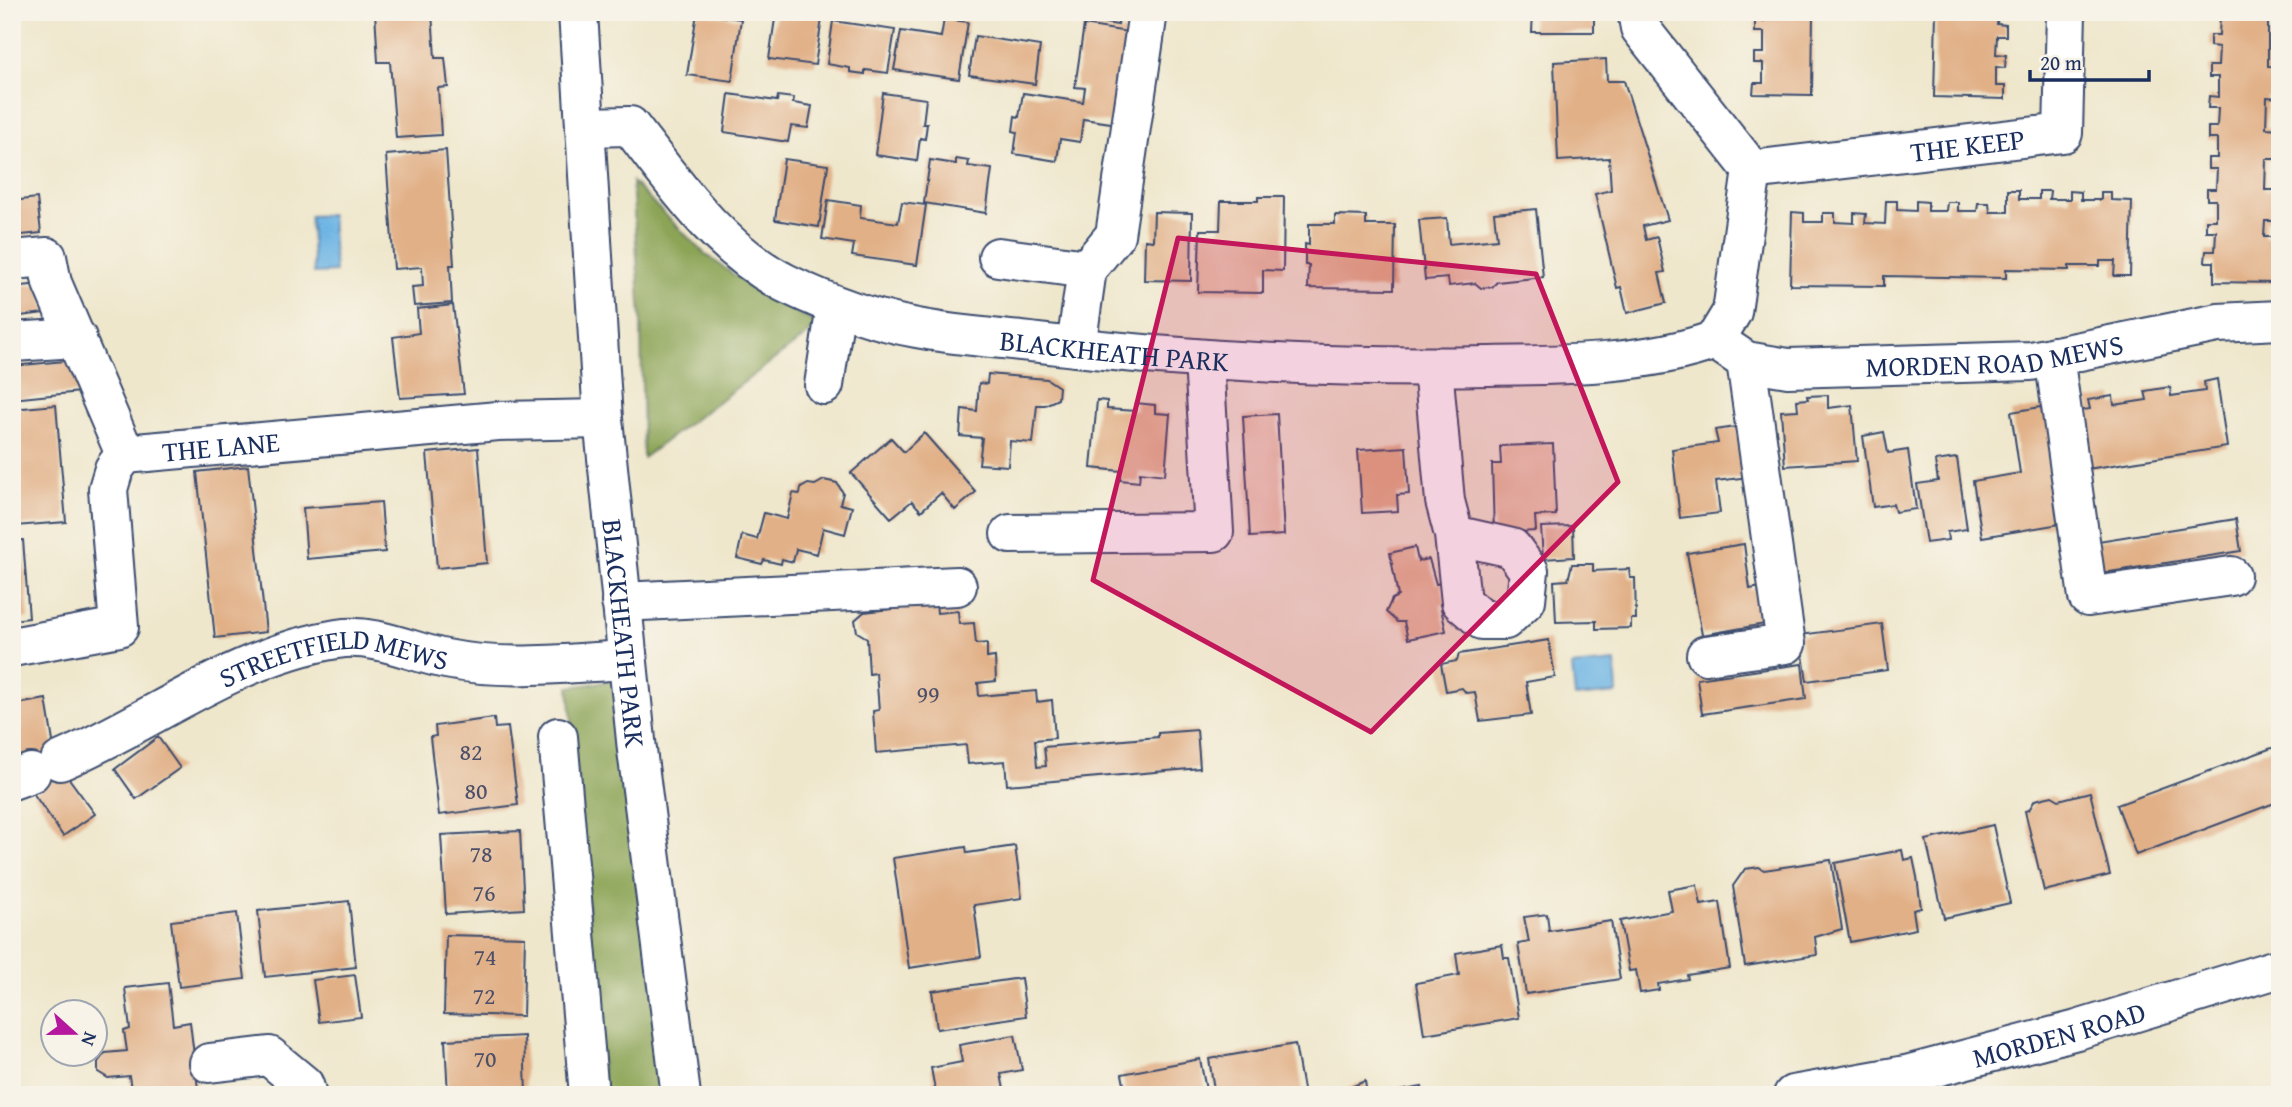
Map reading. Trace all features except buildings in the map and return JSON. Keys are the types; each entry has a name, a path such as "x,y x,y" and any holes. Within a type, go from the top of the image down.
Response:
{"street":[{"name":"BLACKHEATH PARK","path":"578,12 603,419 627,660 681,1095"},
{"path":"1076,347 1087,269 1115,235 1148,12"},
{"path":"1637,12 1640,28 1752,170 1732,312 1715,340"},
{"name":"THE KEEP","path":"1752,170 2063,133 2066,12"},
{"name":"BLACKHEATH PARK","path":"585,127 629,126 675,184 724,239 782,281 836,306 917,328 1204,360 1433,367 1560,365 1686,351 1715,340"},
{"path":"12,260 47,257 52,283 125,454"},
{"path":"998,257 1087,269"},
{"path":"824,385 836,306"},
{"name":"MORDEN ROAD MEWS","path":"1715,340 1746,361 1788,368 2031,361 2218,323 2280,320"},
{"path":"12,342 77,338"},
{"path":"2054,356 2088,597 2231,576"},
{"path":"1010,534 1214,531 1204,360"},
{"path":"1706,655 1786,644 1746,361"},
{"path":"1433,367 1445,501 1454,535"},
{"name":"THE LANE","path":"12,647 119,627 108,489 114,469 125,454 499,421 603,419"},
{"path":"621,602 957,586"},
{"name":"STREETFIELD MEWS","path":"35,771 92,747 225,676 339,639 386,642 447,660 514,665 627,660"},
{"path":"558,737 590,1095"},
{"name":"MORDEN ROAD","path":"1793,1095 1909,1085 2280,968"},
{"path":"209,1063 269,1056 304,1085 307,1095"}],"highlighted area":[{"path":"1178,238 1536,274 1618,482 1371,732 1093,580"}],"green space":[{"path":"632,182 705,254 758,292 820,325 643,458 641,318"},
{"path":"618,680 666,1095 604,1095 569,687"}],"water":[{"path":"331,215 335,272 314,273 310,216"},
{"path":"1615,662 1617,693 1575,697 1572,666"}]}
